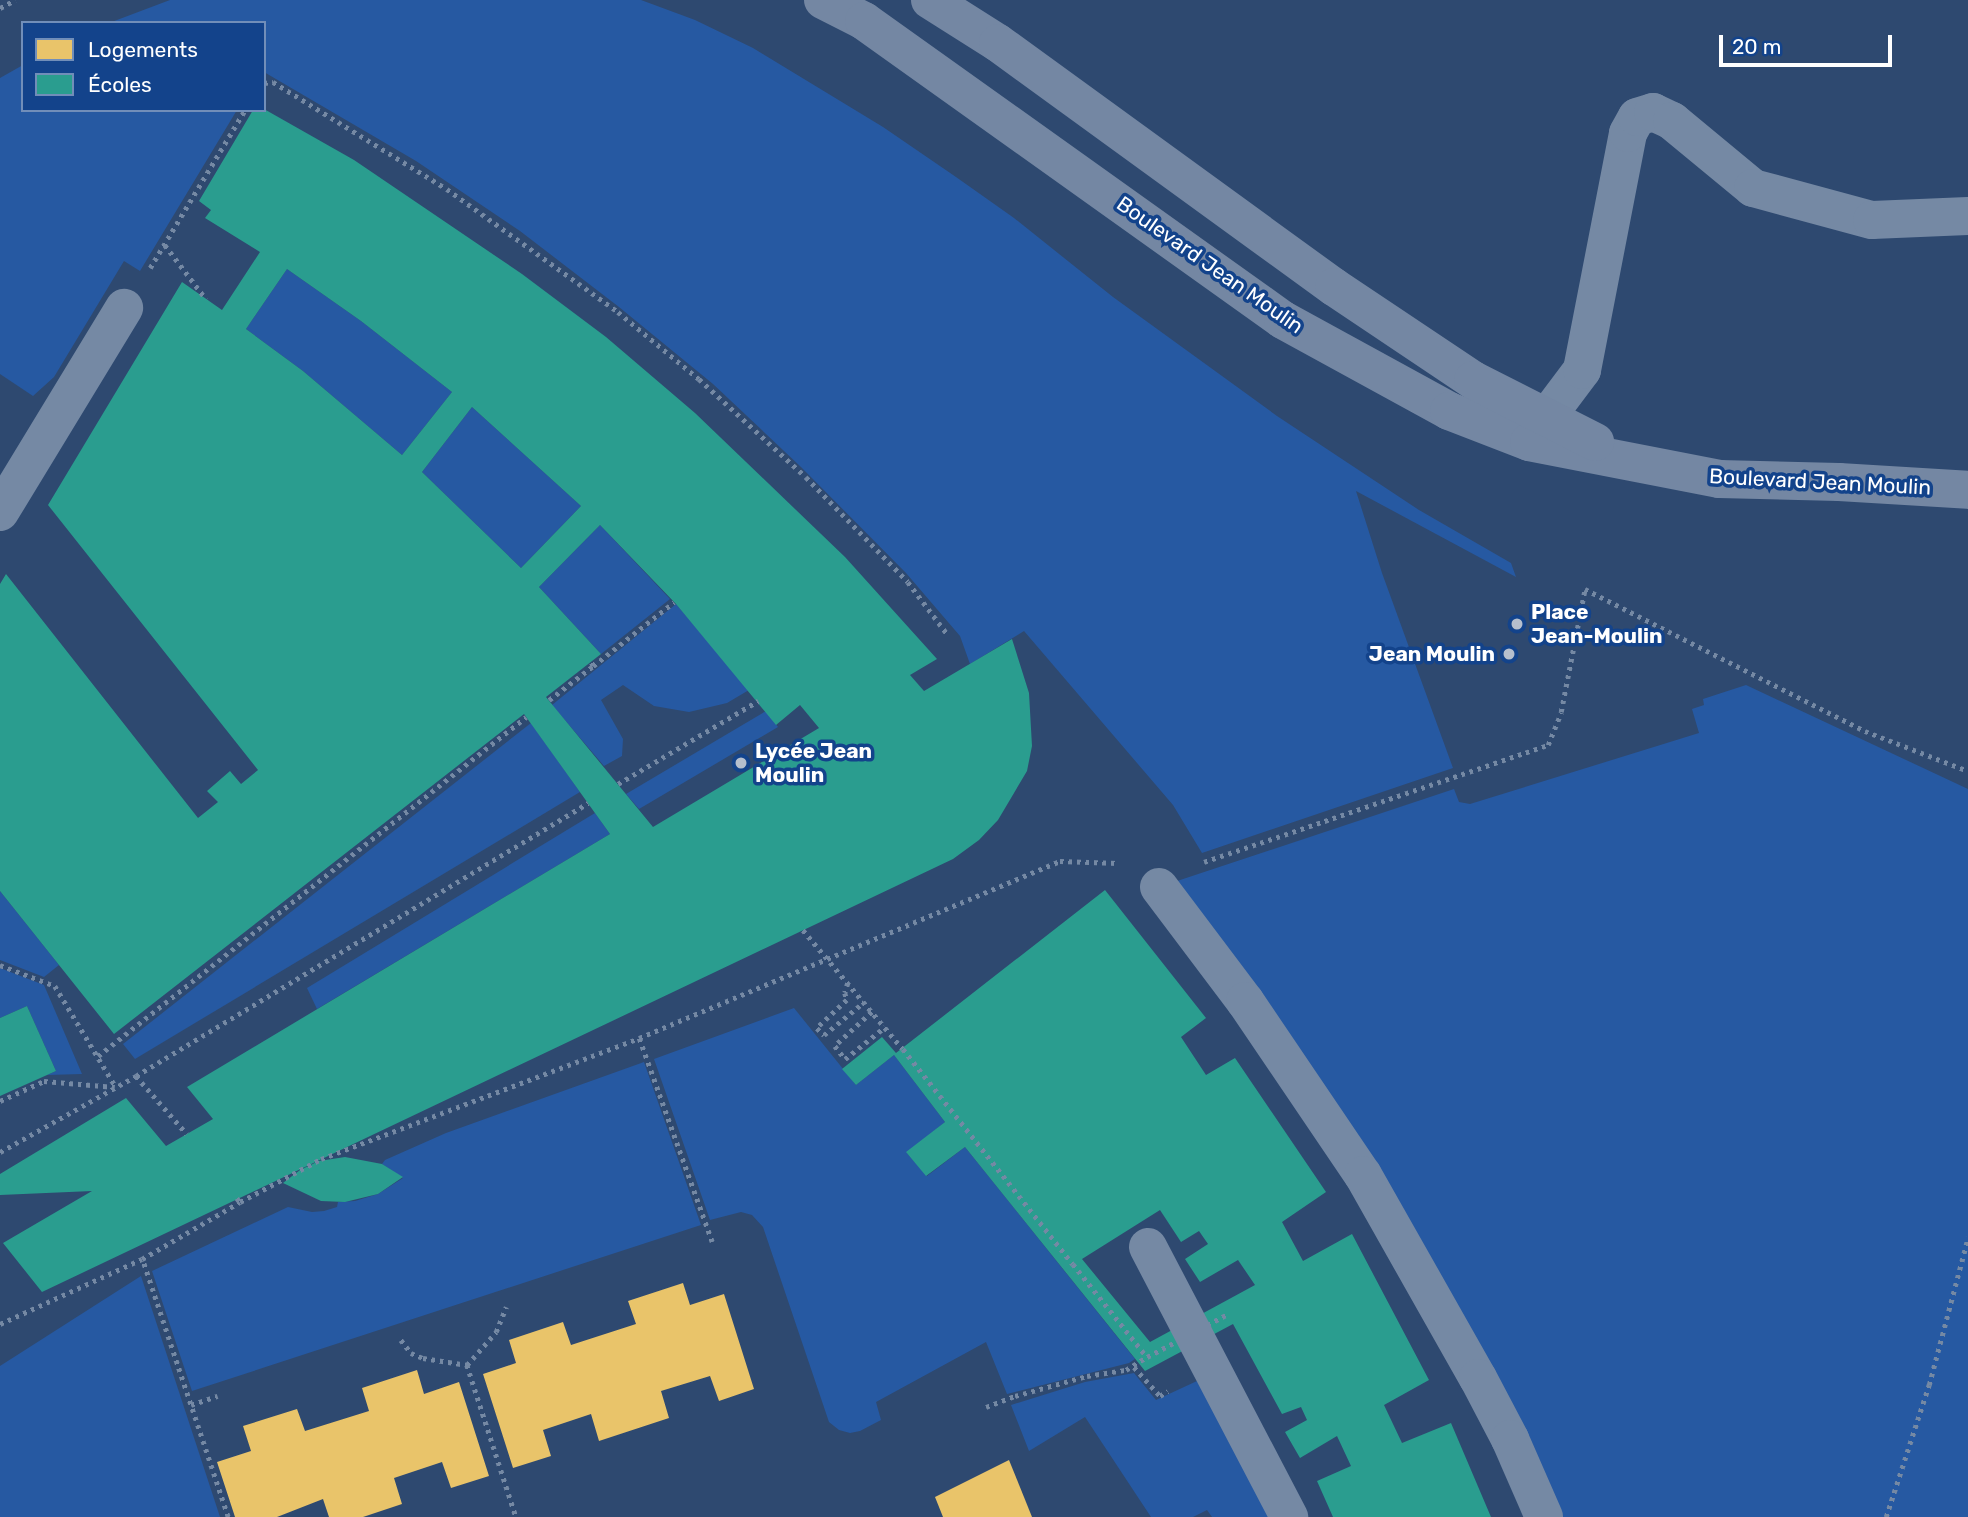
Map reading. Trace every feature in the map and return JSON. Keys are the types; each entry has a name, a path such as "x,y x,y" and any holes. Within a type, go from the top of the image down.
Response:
{"main road":[{"name":"Boulevard Jean Moulin","path":"823,0 864,21 1283,320 1449,411 1529,442 1719,480 1839,482 1968,490"},
{"name":"Boulevard Jean Moulin","path":"930,0 998,43 1334,287 1473,380 1631,461"}],"lane":[{"path":"1546,418 1582,370 1628,133 1637,117 1653,112 1672,121 1754,188 1872,220 1968,216"},
{"path":"0,512 124,308"},
{"path":"1159,887 1245,1001 1363,1175 1478,1378 1510,1439 1544,1517"},
{"path":"1148,1247 1289,1517"}],"path":[{"path":"0,8 15,0"},
{"path":"266,83 273,82 447,190 618,312 699,379 806,477 908,582 948,635"},
{"path":"124,308 244,112"},
{"path":"164,245 206,299"},
{"path":"1194,862 1232,853 1548,745 1561,712 1585,589 1865,731 1968,771"},
{"path":"549,700 674,602"},
{"path":"618,785 758,701"},
{"path":"98,1056 526,718"},
{"path":"0,1142 2,1150 136,1076 588,803"},
{"path":"0,1324 142,1259 239,1200 321,1159 639,1038 1060,861 1122,863"},
{"path":"803,930 885,1027 1147,1357"},
{"path":"0,965 55,986 116,1087"},
{"path":"848,983 845,993 847,1000 817,1028 824,1035 864,1002"},
{"path":"872,1012 835,1046 845,1059 885,1027"},
{"path":"639,1038 712,1242"},
{"path":"136,1076 187,1134"},
{"path":"0,1101 44,1081 116,1087"},
{"path":"1886,1517 1929,1385 1968,1237"},
{"path":"142,1259 228,1517"},
{"path":"467,1365 496,1332 506,1307"},
{"path":"986,1407 1087,1376 1126,1370 1228,1314"},
{"path":"401,1340 411,1353 423,1358 467,1365"},
{"path":"467,1365 516,1517"},
{"path":"191,1405 217,1396"}],"shaded area":[{"path":"170,0 641,0 695,20 753,48 883,127 956,177 1014,218 1113,297 1277,416 1419,510 1511,563 1516,577 1356,491 1382,573 1453,768 1202,853 1173,805 1024,631 970,664 960,636 906,573 801,467 713,384 520,231 416,161 266,73 266,21 114,21"},
{"path":"21,66 21,112 236,112 140,271 124,261 54,377 33,396 0,374 0,78"},
{"path":"287,269 361,321 452,392 402,455 303,371 246,329"},
{"path":"472,407 581,506 521,568 422,472"},
{"path":"600,525 670,599 601,654 539,587"},
{"path":"676,604 749,690 727,703 689,712 654,706 623,685 601,700 623,739 622,756 604,766 552,705"},
{"path":"1746,685 1968,789 1968,1517 1527,1517 1418,1289 1159,887 1454,789 1459,802 1470,804 1699,733 1692,709 1704,705 1703,699"},
{"path":"766,711 778,727 639,809 626,794"},
{"path":"531,723 580,792 135,1059 123,1044"},
{"path":"595,813 610,834 317,1009 307,988"},
{"path":"0,891 59,965 44,977 0,960"},
{"path":"0,968 44,985 82,1074 47,1075 56,1071 27,1006 0,1018"},
{"path":"794,1008 856,1085 894,1055 945,1122 907,1153 927,1176 965,1147 1135,1359 1129,1363 1007,1394 986,1342 876,1402 881,1420 860,1431 850,1433 839,1430 829,1422 763,1227 752,1215 741,1212 710,1220 654,1059"},
{"path":"644,1062 701,1225 192,1391 152,1271 288,1207 312,1212 324,1211 337,1207 338,1202 355,1201 378,1194 403,1178 382,1164 385,1160 446,1133"},
{"path":"141,1276 220,1517 0,1517 0,1366"},
{"path":"1134,1373 1156,1400 1197,1381 1273,1517 1212,1517 1207,1510 1193,1517 1151,1517 1085,1417 1029,1451 1011,1405 1085,1382"}],"building: Logements":[{"path":"683,1283 690,1305 724,1294 754,1389 719,1401 710,1376 661,1391 669,1418 599,1441 591,1414 543,1430 551,1456 513,1468 483,1374 516,1363 509,1340 563,1322 571,1345 636,1324 628,1301"},
{"path":"417,1370 424,1394 459,1382 489,1476 451,1488 442,1462 394,1478 402,1504 363,1517 329,1517 323,1499 277,1517 235,1517 217,1462 251,1451 243,1426 297,1409 305,1431 369,1411 362,1388"},
{"path":"1009,1460 1032,1517 943,1517 935,1497"}],"building: Écoles":[{"path":"266,110 354,160 522,274 606,337 695,413 845,557 937,659 910,675 924,691 1012,639 1029,693 1032,746 1027,771 998,820 979,840 953,859 42,1292 3,1243 92,1191 0,1195 0,1174 126,1098 166,1146 213,1119 187,1087 610,834 524,714 114,1034 0,891 0,584 6,574 198,818 218,802 207,791 230,771 241,784 258,770 48,505 182,282 222,310 260,252 205,218 211,210 199,201 252,112","holes":["287,269 361,321 452,392 402,455 303,371 246,329","472,407 581,506 521,568 422,472","600,525 676,604 776,725 800,705 819,728 653,827 546,697 601,654 539,587"]},
{"path":"1105,890 1206,1018 1181,1037 1206,1075 1235,1058 1326,1192 1282,1222 1303,1261 1352,1234 1429,1380 1384,1405 1402,1443 1451,1423 1491,1517 1333,1517 1317,1481 1351,1466 1337,1436 1300,1458 1285,1432 1307,1420 1301,1407 1282,1414 1233,1324 1145,1371 965,1147 926,1176 906,1152 945,1122 894,1055 856,1085 842,1069 882,1037 896,1053","holes":["1160,1210 1181,1242 1199,1231 1208,1244 1185,1259 1200,1282 1238,1260 1255,1285 1150,1342 1082,1259"]},
{"path":"27,1006 56,1071 0,1096 0,1018"},
{"path":"345,1157 382,1164 403,1177 378,1194 345,1202 321,1201 283,1183 300,1170 319,1161"}],"place":[{"name":"Place Jean-Moulin","path":"1517,624"},
{"name":"Jean Moulin","path":"1509,654"},
{"name":"Lycée Jean Moulin","path":"741,763"}]}
